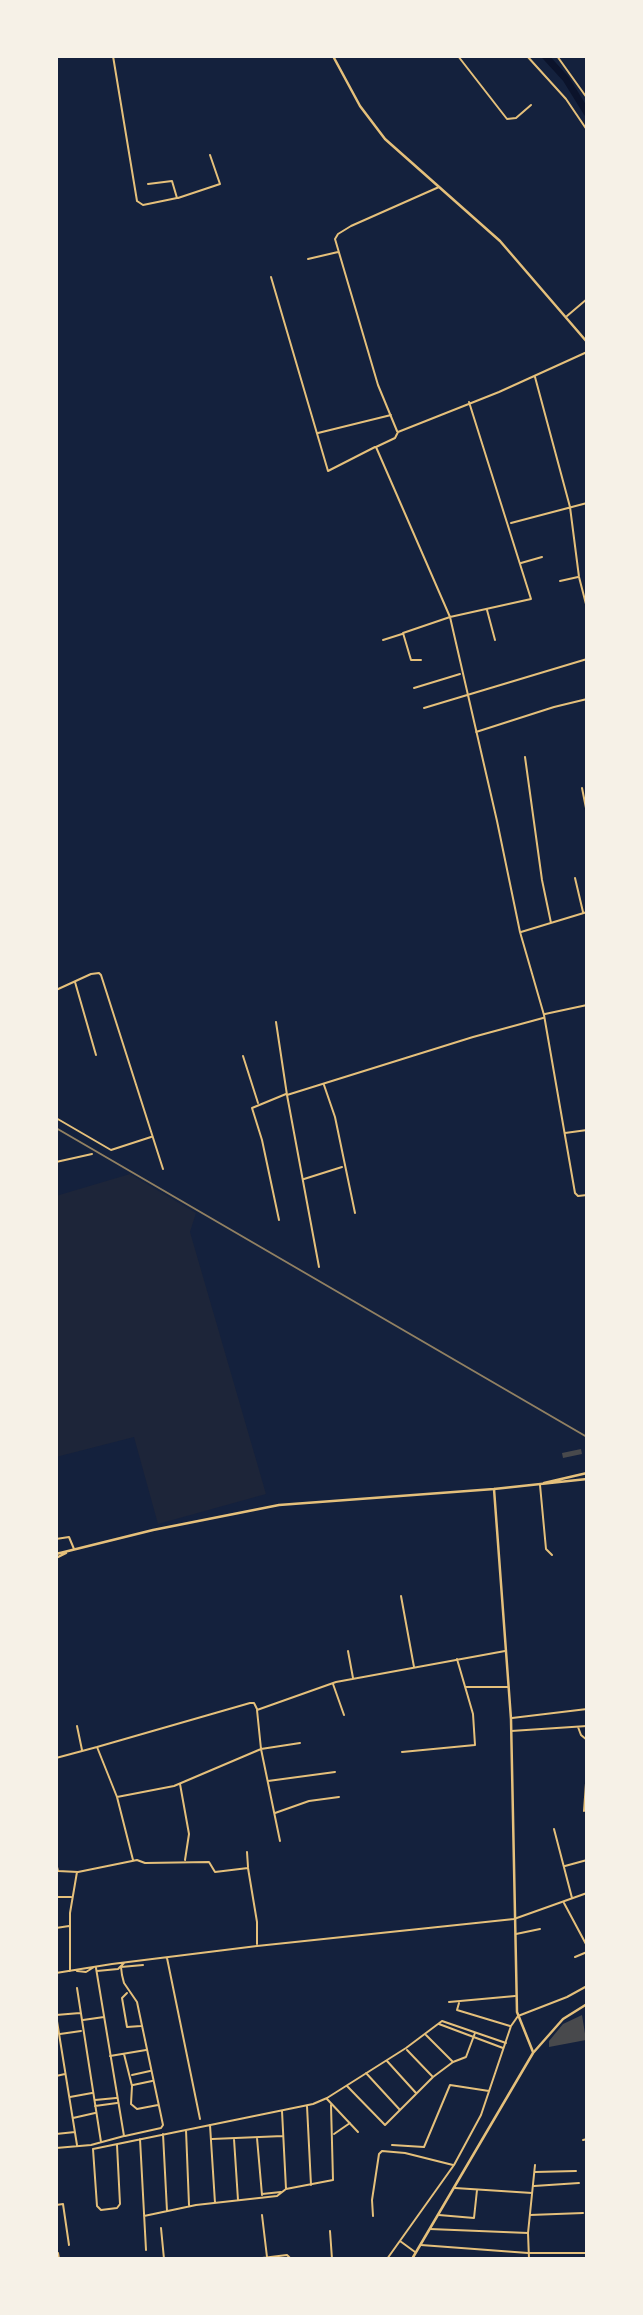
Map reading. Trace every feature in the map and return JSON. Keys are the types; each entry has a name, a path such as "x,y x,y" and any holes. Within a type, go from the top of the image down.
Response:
{"main road":[{"path":"333,56 360,106 385,139 500,241 587,341"},
{"path":"542,1483 587,1473"},
{"path":"56,1556 166,1527 279,1505 494,1489 587,1479"},
{"path":"494,1489 509,1687 516,1996 521,2025 533,2053"},
{"path":"412,2259 533,2053 563,2019 587,2004"}],"street":[{"path":"113,56 136,201 143,205 219,185 210,155"},
{"path":"458,56 508,119 516,118 531,105"},
{"path":"527,56 566,99 587,130"},
{"path":"557,56 587,99"},
{"path":"148,184 172,181 177,198"},
{"path":"398,432 378,385 335,239 338,234 440,187"},
{"path":"308,259 338,252"},
{"path":"271,277 329,472 395,438 398,432 499,392 587,352"},
{"path":"566,317 587,299"},
{"path":"535,376 570,507 579,577 587,608"},
{"path":"383,640 450,617 531,599 469,402"},
{"path":"317,433 391,415"},
{"path":"376,447 450,617 520,932 544,1016 575,1193 578,1196 587,1195"},
{"path":"509,524 587,503"},
{"path":"520,563 542,557"},
{"path":"560,581 579,577"},
{"path":"487,609 495,640"},
{"path":"403,634 412,661 421,660"},
{"path":"424,708 587,659"},
{"path":"414,688 461,674"},
{"path":"475,732 587,699"},
{"path":"525,757 542,880 551,923"},
{"path":"582,789 587,813"},
{"path":"520,932 585,913 575,878"},
{"path":"56,989 91,974 101,975 163,1169"},
{"path":"75,982 96,1055"},
{"path":"279,1220 262,1140 252,1109 258,1103 472,1037 587,1005"},
{"path":"276,1022 319,1267"},
{"path":"243,1056 258,1103"},
{"path":"323,1084 335,1117 355,1213"},
{"path":"56,1118 111,1150 152,1137"},
{"path":"564,1133 587,1130"},
{"path":"56,1162 92,1154"},
{"path":"303,1179 344,1167"},
{"path":"542,1483 546,1549 552,1555"},
{"path":"56,1539 72,1539 74,1550"},
{"path":"401,1596 414,1667"},
{"path":"257,1710 332,1683 506,1650"},
{"path":"348,1651 353,1679"},
{"path":"401,1752 475,1745 473,1714 457,1659"},
{"path":"332,1683 344,1715"},
{"path":"465,1686 509,1687"},
{"path":"56,1758 254,1703 280,1841"},
{"path":"510,1719 587,1709"},
{"path":"76,1726 82,1751"},
{"path":"578,1726 581,1735 587,1740"},
{"path":"510,1731 587,1726"},
{"path":"117,1797 180,1784 261,1749 300,1744"},
{"path":"97,1747 117,1797 137,1861"},
{"path":"584,1811 587,1769"},
{"path":"267,1781 335,1772"},
{"path":"180,1784 188,1839 185,1861"},
{"path":"274,1814 309,1801 339,1797"},
{"path":"554,1829 572,1898"},
{"path":"247,1852 257,1922 257,1945"},
{"path":"564,1867 587,1860"},
{"path":"56,1863 58,1871 78,1872 137,1861 209,1862 215,1872 248,1868"},
{"path":"70,1972 72,1895 78,1872"},
{"path":"56,1973 76,1970 86,1972 95,1966 257,1945 514,1919 587,1893"},
{"path":"56,1897 72,1895"},
{"path":"564,1902 587,1946"},
{"path":"56,1928 70,1926"},
{"path":"515,1934 540,1929"},
{"path":"575,1957 587,1952"},
{"path":"167,1957 200,2119"},
{"path":"56,2148 101,2143 163,2125 137,2002 124,1983 121,1967 124,1962"},
{"path":"96,1972 143,1965"},
{"path":"95,1966 124,2136"},
{"path":"387,2259 403,2244 454,2165 481,2115 511,2026 519,2018 587,1986"},
{"path":"77,1987 101,2143"},
{"path":"128,1991 122,1998 127,2027 142,2026"},
{"path":"449,2002 516,1996"},
{"path":"460,2002 457,2010 511,2026"},
{"path":"77,2147 56,2015 80,2013"},
{"path":"82,2020 104,2017"},
{"path":"117,2146 119,2206 101,2210 94,2183 93,2149 307,2105 327,2098 406,2048 442,2021 506,2043"},
{"path":"438,2024 504,2048"},
{"path":"60,2034 82,2031"},
{"path":"347,2085 383,2125 388,2123 433,2077 468,2054 476,2032"},
{"path":"425,2034 453,2062"},
{"path":"406,2048 433,2077"},
{"path":"110,2056 147,2049"},
{"path":"56,2051 62,2050"},
{"path":"124,2053 132,2086 130,2099 133,2107 137,2109 159,2105"},
{"path":"386,2059 417,2093"},
{"path":"130,2076 151,2071"},
{"path":"366,2073 401,2110"},
{"path":"56,2076 66,2074"},
{"path":"132,2086 153,2081"},
{"path":"392,2144 424,2147 450,2085 490,2091"},
{"path":"69,2097 93,2093"},
{"path":"94,2100 116,2098"},
{"path":"327,2098 358,2132"},
{"path":"95,2106 118,2103"},
{"path":"307,2105 311,2185"},
{"path":"144,2216 333,2180 331,2105"},
{"path":"282,2110 284,2190"},
{"path":"73,2118 96,2113"},
{"path":"332,2135 350,2123"},
{"path":"210,2124 215,2203"},
{"path":"186,2129 189,2206"},
{"path":"56,2134 75,2132"},
{"path":"163,2134 167,2212"},
{"path":"211,2139 283,2136"},
{"path":"256,2137 262,2195"},
{"path":"234,2138 238,2200"},
{"path":"140,2139 146,2250"},
{"path":"373,2216 372,2200 379,2154 382,2151 405,2153 454,2165"},
{"path":"529,2259 529,2215 535,2165"},
{"path":"534,2172 576,2171"},
{"path":"533,2186 579,2183"},
{"path":"454,2188 532,2193"},
{"path":"438,2215 474,2218 477,2190"},
{"path":"56,2205 63,2204 69,2245"},
{"path":"529,2215 583,2213"},
{"path":"262,2215 267,2257"},
{"path":"161,2228 164,2259"},
{"path":"429,2229 528,2233"},
{"path":"330,2231 331,2259"},
{"path":"403,2244 416,2252"},
{"path":"420,2245 528,2253 587,2253"},
{"path":"58,2253 60,2259"},
{"path":"254,2259 287,2255 291,2259"}],"shaded area":[{"path":"130,1174 196,1213 190,1232 266,1494 158,1524 134,1437 56,1457 56,1196"}],"building":[{"path":"581,1449 582,1454 563,1458 562,1453"},
{"path":"582,2015 586,2040 549,2047 549,2041 563,2024"}],"waterway":[{"path":"545,56 566,79 587,113"}],"railway":[{"path":"56,1128 587,1437"}]}
